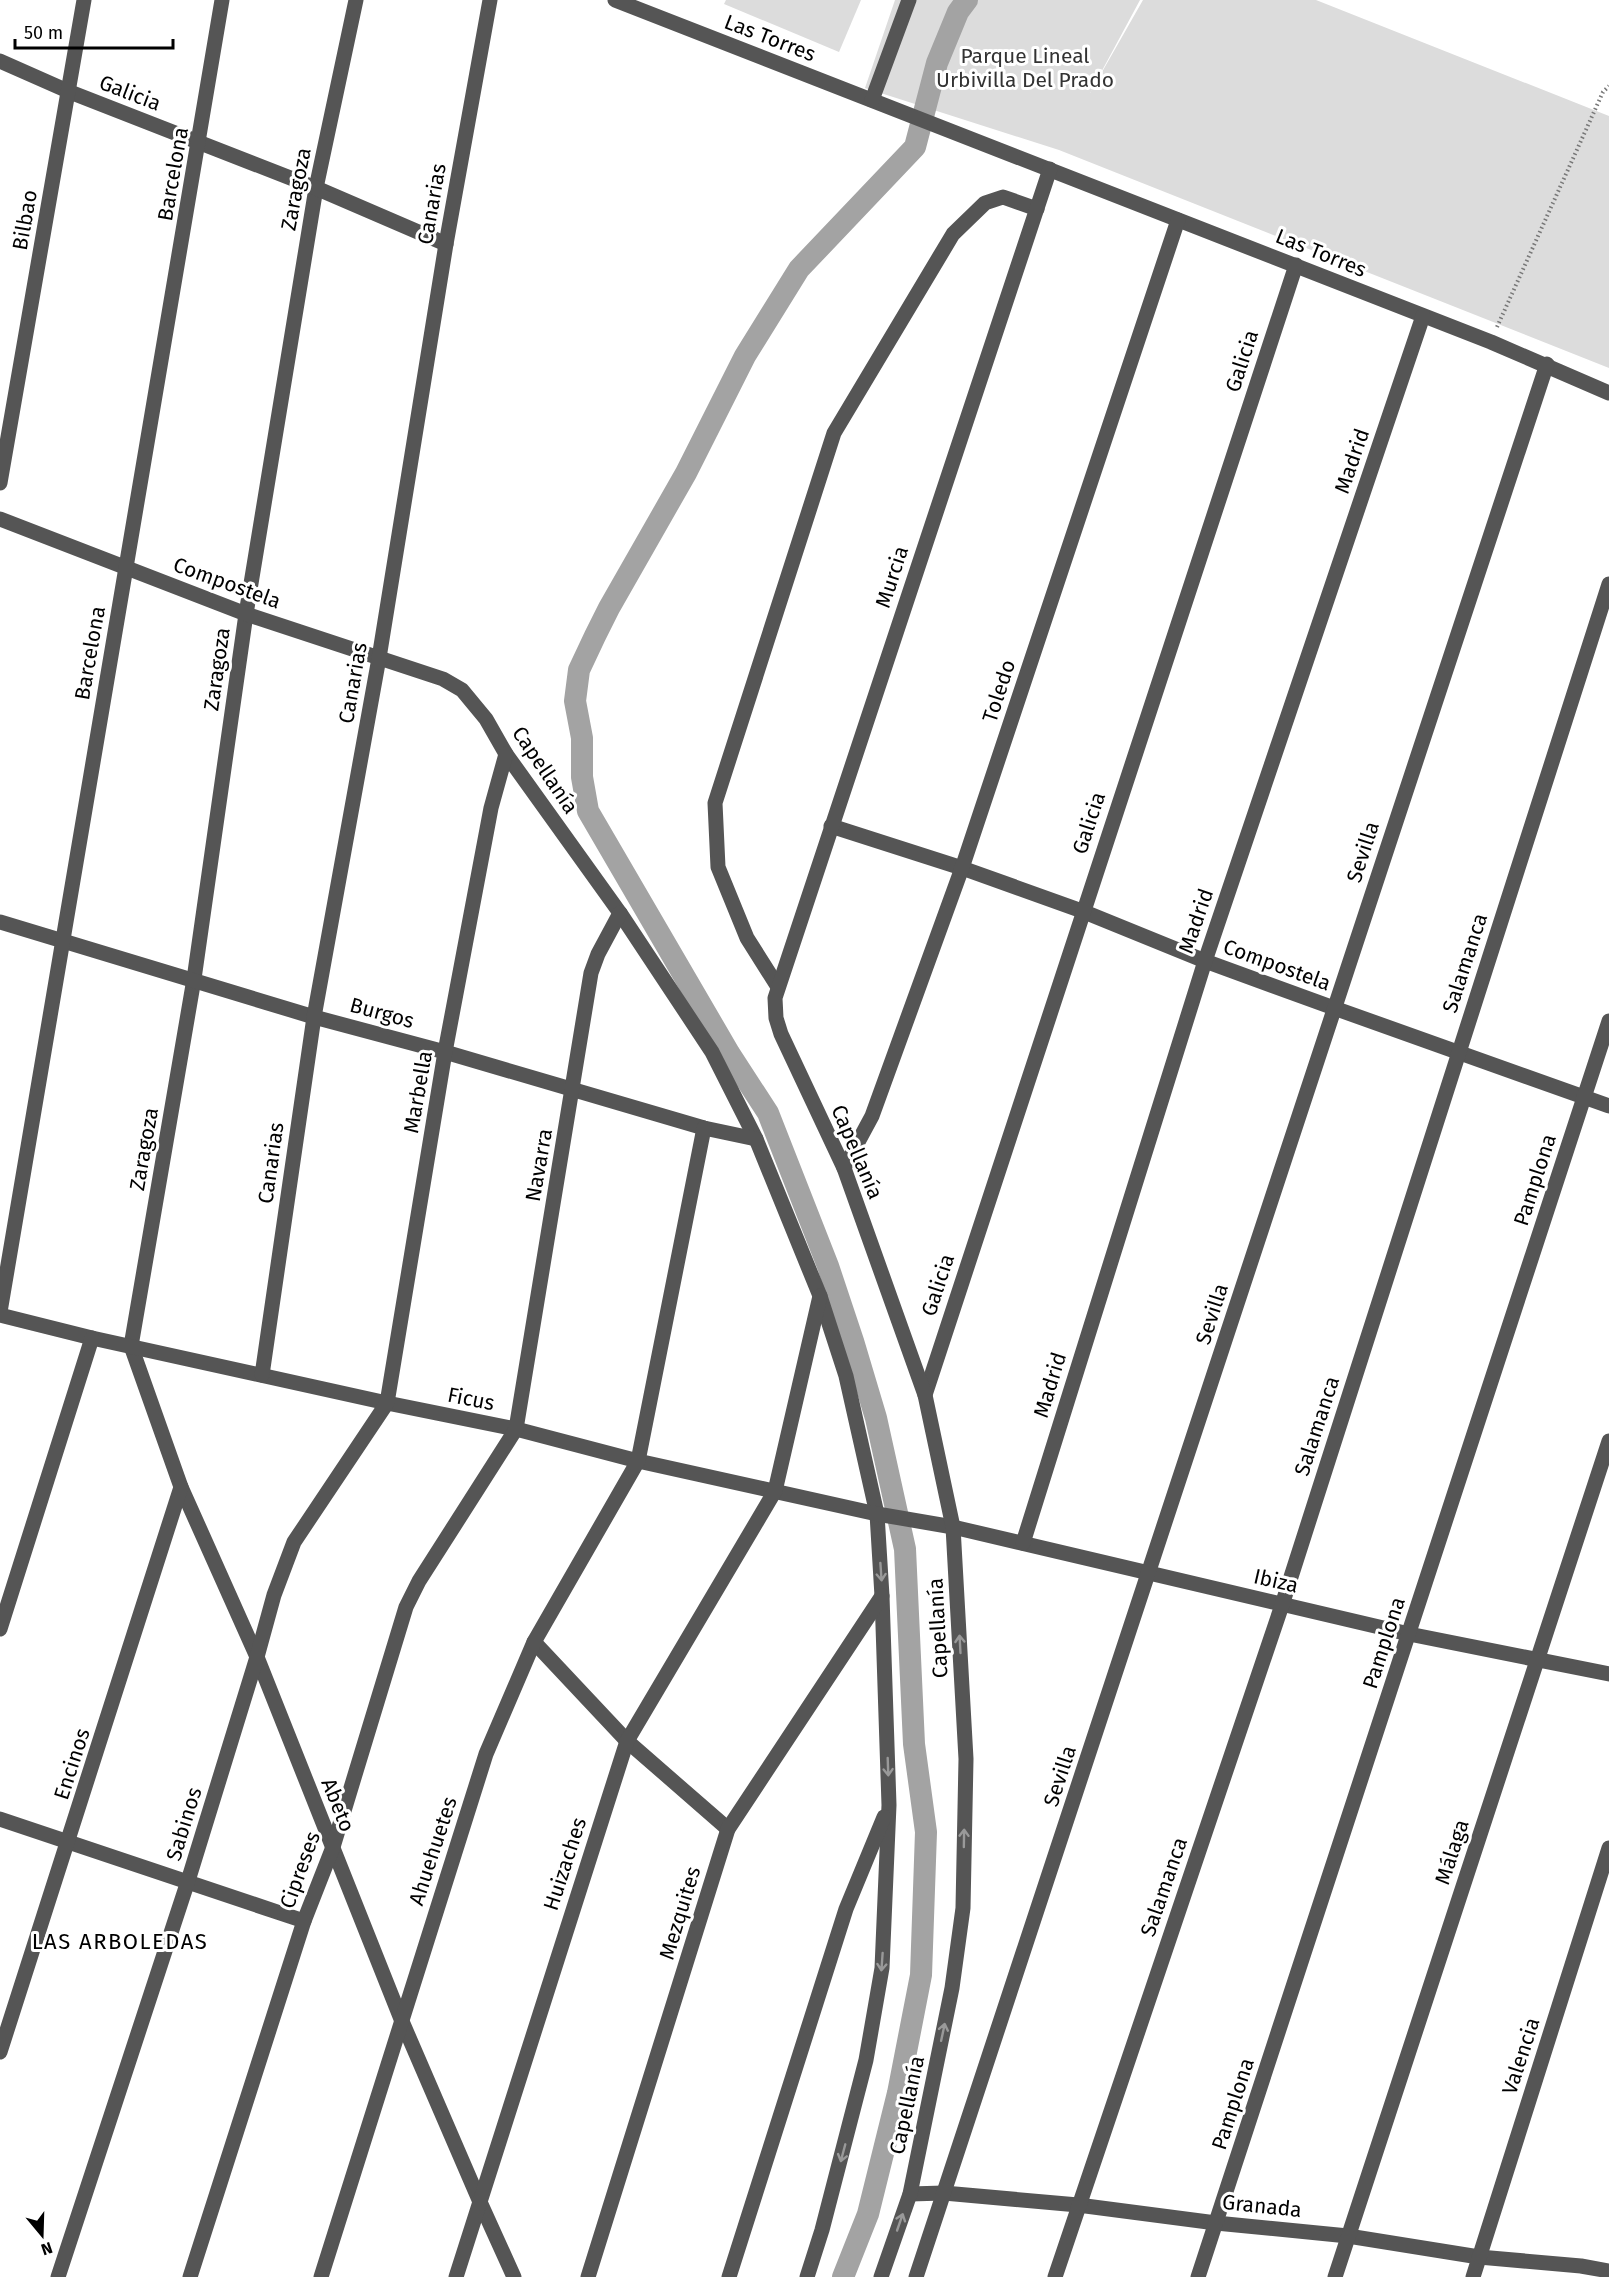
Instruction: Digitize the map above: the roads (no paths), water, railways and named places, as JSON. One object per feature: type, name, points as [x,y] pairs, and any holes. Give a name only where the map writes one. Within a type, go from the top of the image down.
[{"type":"street","name":"Bilbao","points":[[0,483],[70,92],[84,0]]},
{"type":"street","name":"Barcelona","points":[[0,1313],[222,0]]},
{"type":"street","name":"Zaragoza","points":[[131,1346],[194,979],[246,614],[316,188],[356,0]]},
{"type":"street","name":"Canarias","points":[[262,1375],[314,1017],[379,658],[446,244],[490,0]]},
{"type":"street","name":"Las Torres","points":[[615,0],[1547,364],[1609,393]]},
{"type":"street","points":[[872,100],[909,0]]},
{"type":"street","name":"Galicia","points":[[0,61],[70,92],[316,188],[446,244]]},
{"type":"street","name":"Murcia","points":[[777,993],[1050,169]]},
{"type":"street","points":[[777,993],[747,938],[718,867],[715,803],[834,433],[953,234],[985,203],[1002,197],[1037,209]]},
{"type":"street","name":"Toledo","points":[[844,1168],[872,1116],[962,868],[1178,220]]},
{"type":"street","name":"Galicia","points":[[925,1395],[1082,911],[1296,265]]},
{"type":"street","name":"Madrid","points":[[1023,1543],[1205,961],[1423,316]]},
{"type":"street","name":"Sevilla","points":[[916,2277],[1547,364]]},
{"type":"street","name":"Compostela","points":[[0,519],[246,614],[443,679]]},
{"type":"street","name":"Salamanca","points":[[1055,2277],[1282,1605],[1609,584]]},
{"type":"street","name":"Capellanía","points":[[443,679],[462,690],[486,719],[506,754],[620,914],[712,1052],[756,1139],[820,1296],[846,1376],[883,1515]]},
{"type":"street","name":"Marbella","points":[[387,1403],[446,1052],[491,808],[506,754]]},
{"type":"street","name":"Compostela","points":[[831,826],[962,868],[1082,911],[1205,961],[1609,1106]]},
{"type":"street","name":"Navarra","points":[[516,1429],[591,973],[598,954],[620,914]]},
{"type":"street","name":"Burgos","points":[[0,922],[314,1017],[446,1052],[704,1128],[756,1139]]},
{"type":"street","name":"Capellanía","points":[[777,993],[776,1018],[780,1034],[844,1168],[925,1395],[953,1527],[966,1759],[963,1908],[952,1988],[910,2194],[881,2277]]},
{"type":"street","name":"Pamplona","points":[[1198,2277],[1609,1021]]},
{"type":"street","name":"Ahuehuetes","points":[[321,2277],[486,1754],[534,1642],[638,1461],[704,1128]]},
{"type":"street","name":"Huizaches","points":[[456,2277],[627,1741],[775,1491],[820,1296]]},
{"type":"street","name":"Ficus","points":[[0,1313],[92,1338],[516,1429],[638,1461],[883,1515],[934,1524]]},
{"type":"street","points":[[0,1629],[92,1338]]},
{"type":"street","name":"Abeto","points":[[131,1346],[181,1487],[257,1657],[401,2019],[514,2277]]},
{"type":"street","name":"Sabinos","points":[[58,2277],[188,1881],[274,1595],[294,1542],[387,1403]]},
{"type":"street","name":"Cipreses","points":[[190,2277],[304,1920],[333,1847],[406,1607],[419,1581],[516,1429]]},
{"type":"street","name":"Málaga","points":[[1335,2277],[1609,1441]]},
{"type":"street","name":"Encinos","points":[[0,2052],[181,1487]]},
{"type":"street","points":[[807,2277],[843,2153],[870,2037],[882,1968],[889,1805],[882,1596],[883,1515]]},
{"type":"street","name":"Ibiza","points":[[934,1524],[1409,1634],[1609,1674]]},
{"type":"street","name":"Mezquites","points":[[588,2277],[728,1829],[882,1596]]},
{"type":"street","points":[[534,1642],[627,1741],[728,1829]]},
{"type":"street","points":[[729,2277],[846,1909],[889,1805]]},
{"type":"street","points":[[0,1820],[304,1920]]},
{"type":"street","name":"Valencia","points":[[1473,2277],[1609,1848]]},
{"type":"street","name":"Granada","points":[[910,2194],[944,2193],[1078,2205],[1216,2223],[1348,2236],[1479,2257],[1581,2266],[1609,2271]]},
{"type":"waterway","points":[[843,2277],[868,2214],[898,2093],[921,1975],[926,1832],[914,1744],[905,1549],[876,1418],[828,1266],[768,1113],[729,1053],[588,811],[582,777],[582,738],[575,701],[579,670],[595,636],[686,473],[745,356],[799,269],[915,147],[937,63],[958,12],[967,0]]},
{"type":"district","name":"LAS ARBOLEDAS","points":[[120,1941]]},
{"type":"park label","name":"Parque Lineal Urbivilla Del Prado","points":[[1025,68]]}]
